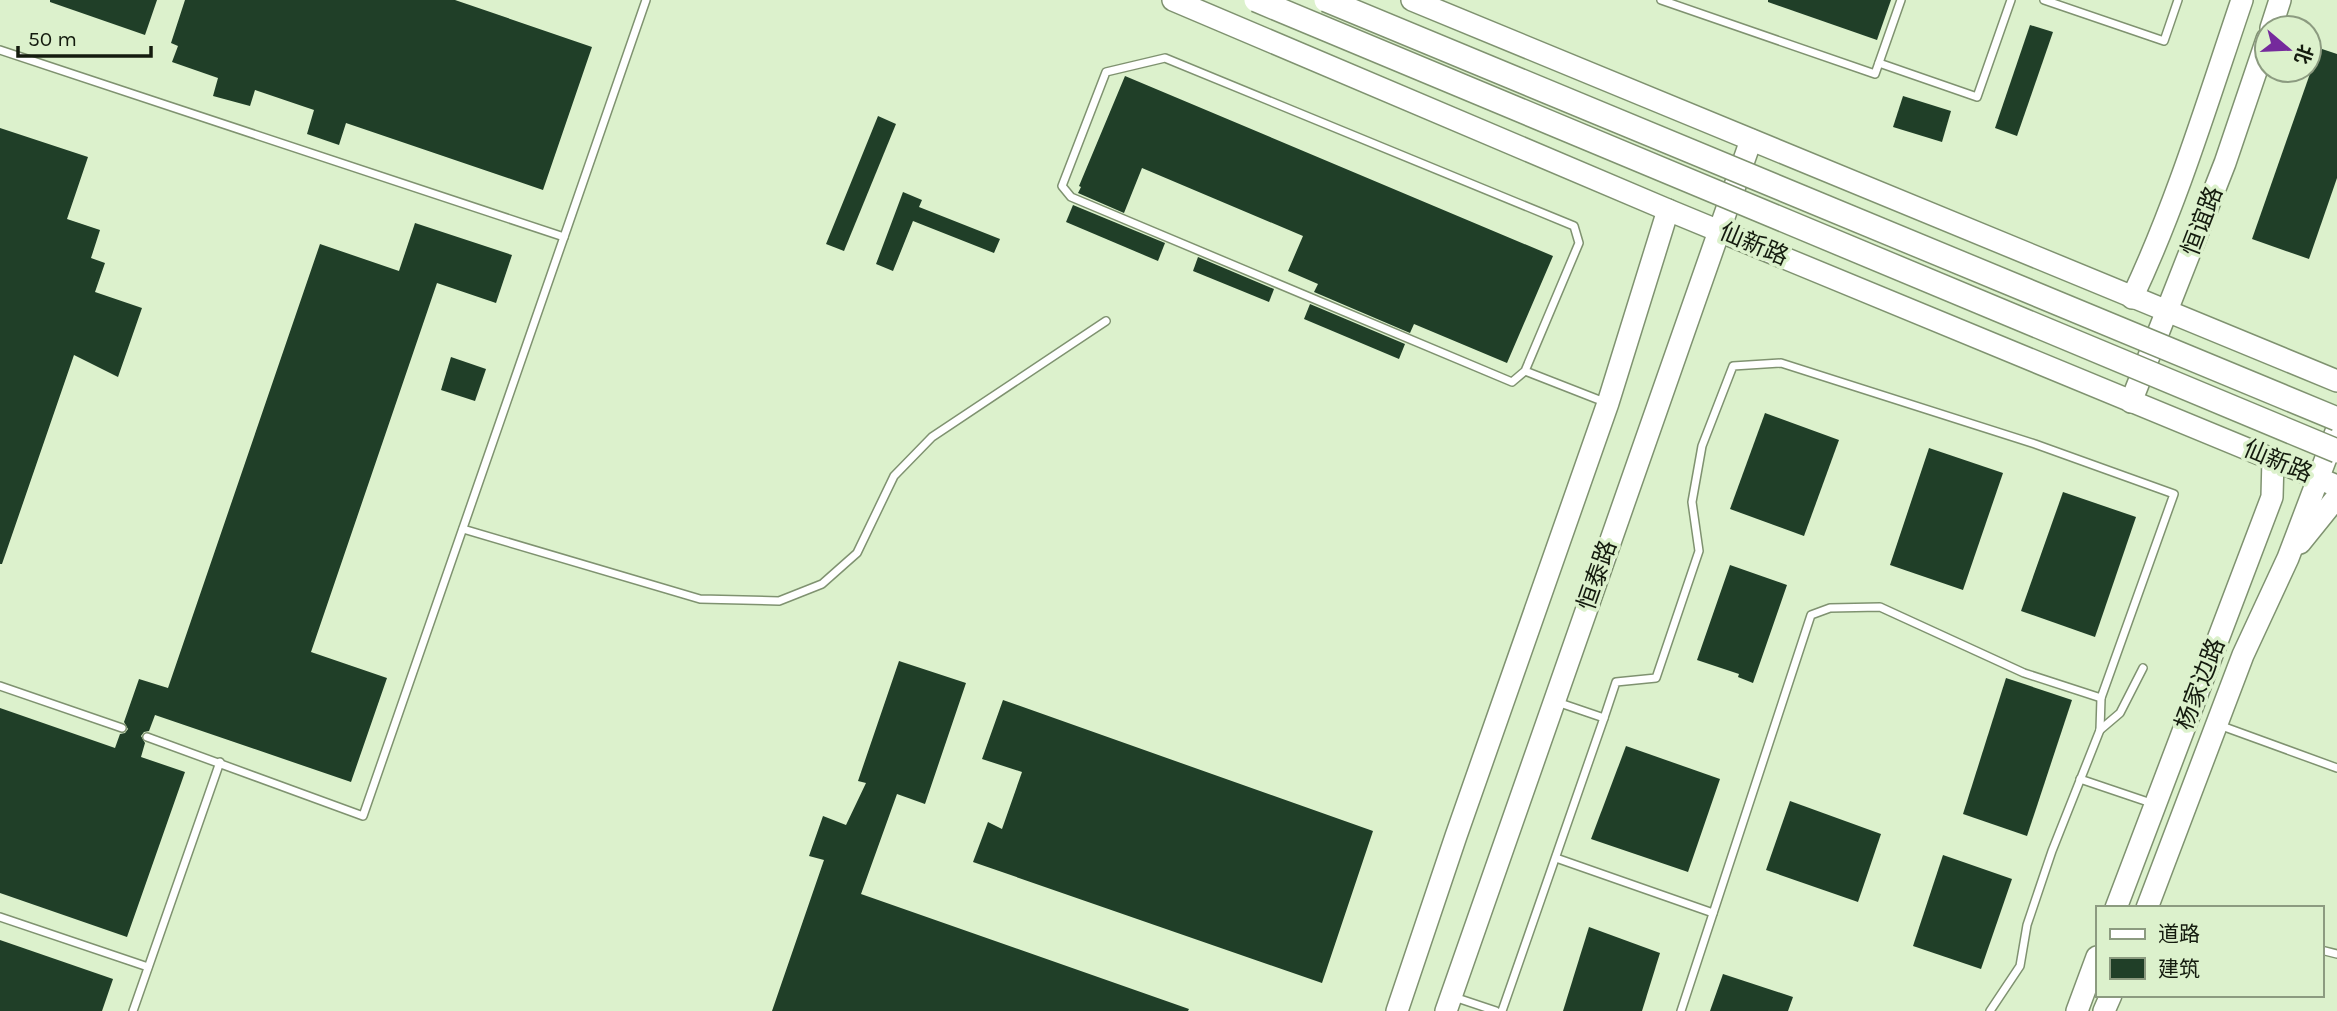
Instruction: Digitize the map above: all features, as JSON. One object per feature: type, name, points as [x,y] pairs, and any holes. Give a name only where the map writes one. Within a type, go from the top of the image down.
[{"type":"main road","name":"仙新路","points":[[1173,0],[1668,210],[2328,482]]},
{"type":"main road","name":"仙新路","points":[[1256,0],[2337,451]]},
{"type":"main road","points":[[1326,0],[2337,419]]},
{"type":"main road","points":[[1412,0],[2132,299],[2337,381]]},
{"type":"main road","name":"恒谊路","points":[[2132,299],[2190,152],[2242,0]]},
{"type":"main road","name":"恒谊路","points":[[2131,402],[2225,163],[2253,80]]},
{"type":"main road","name":"恒泰路","points":[[1449,1003],[1751,140]]},
{"type":"main road","name":"恒泰路","points":[[1397,1011],[1608,403],[1668,210]]},
{"type":"main road","name":"杨家边路","points":[[2149,906],[2243,655],[2288,558],[2328,482],[2337,429]]},
{"type":"main road","name":"杨家边路","points":[[2117,906],[2272,497],[2273,458]]},
{"type":"main road","name":"杨家边路","points":[[2288,558],[2337,497]]},
{"type":"main road","points":[[2077,1011],[2096,960]]},
{"type":"lane","points":[[147,737],[363,816],[646,0]]},
{"type":"lane","points":[[1661,0],[1875,74],[1900,0]]},
{"type":"lane","points":[[1879,63],[1977,97],[2011,0]]},
{"type":"lane","points":[[2044,0],[2164,41],[2178,0]]},
{"type":"lane","points":[[0,50],[564,237]]},
{"type":"lane","points":[[1166,58],[1574,226],[1578,243],[1525,371],[1512,382],[1071,197],[1062,186],[1107,72],[1166,58]]},
{"type":"lane","points":[[463,529],[700,600],[779,600],[822,584],[857,553],[894,476],[932,437],[1106,321]]},
{"type":"lane","points":[[1502,1011],[1616,682],[1656,678],[1699,551],[1692,502],[1702,446],[1733,366],[1782,363],[2035,444],[2174,494],[2101,698],[2101,730],[2026,925],[2020,966],[1990,1011]]},
{"type":"lane","points":[[1525,371],[1608,403]]},
{"type":"lane","points":[[1681,1011],[1811,615],[1830,608],[1880,607],[2024,673],[2101,698]]},
{"type":"lane","points":[[2101,730],[2120,713],[2143,668]]},
{"type":"lane","points":[[0,686],[122,728]]},
{"type":"lane","points":[[1553,701],[1604,718]]},
{"type":"lane","points":[[2217,724],[2337,768]]},
{"type":"lane","points":[[133,1011],[220,762]]},
{"type":"lane","points":[[2080,779],[2155,804]]},
{"type":"lane","points":[[1556,858],[1713,913]]},
{"type":"lane","points":[[0,917],[148,967]]},
{"type":"lane","points":[[1449,1003],[1496,1011]]},
{"type":"building","points":[[50,0],[157,0],[145,35]]},
{"type":"building","points":[[185,0],[455,0],[592,47],[543,190],[346,123],[339,145],[307,134],[314,110],[255,90],[250,106],[213,96],[218,78],[172,62],[178,46],[171,43]]},
{"type":"building","points":[[1768,0],[1891,0],[1877,40]]},
{"type":"building","points":[[2030,25],[2053,32],[2017,136],[1995,128]]},
{"type":"building","points":[[2323,49],[2337,54],[2337,178],[2309,259],[2252,239],[2306,84],[2323,84]]},
{"type":"building","points":[[1125,76],[1553,256],[1507,363],[1414,324],[1410,333],[1314,292],[1318,284],[1288,271],[1303,236],[1142,168],[1124,213],[1078,193]]},
{"type":"building","points":[[1903,96],[1951,111],[1942,142],[1893,127]]},
{"type":"building","points":[[878,116],[896,124],[844,251],[826,244]]},
{"type":"building","points":[[0,128],[88,157],[67,219],[100,230],[91,258],[105,263],[95,292],[142,308],[118,377],[74,355],[2,564],[0,564]]},
{"type":"building","points":[[903,192],[922,200],[919,207],[1000,239],[994,253],[913,221],[893,271],[876,264]]},
{"type":"building","points":[[1073,205],[1165,243],[1158,261],[1066,222]]},
{"type":"building","points":[[415,223],[512,255],[496,303],[437,283],[311,652],[387,678],[351,782],[155,715],[149,731],[141,736],[145,743],[141,757],[185,772],[127,937],[0,893],[0,708],[115,748],[120,734],[128,729],[124,722],[139,679],[168,688],[320,244],[399,271]]},
{"type":"building","points":[[1198,257],[1274,289],[1269,302],[1193,271]]},
{"type":"building","points":[[1310,304],[1405,344],[1399,359],[1304,319]]},
{"type":"building","points":[[451,357],[486,369],[475,401],[441,390]]},
{"type":"building","points":[[1765,413],[1839,440],[1804,536],[1730,509]]},
{"type":"building","points":[[1929,448],[2003,473],[1963,590],[1890,565]]},
{"type":"building","points":[[2063,492],[2136,517],[2095,637],[2021,611]]},
{"type":"building","points":[[1730,565],[1787,585],[1753,683],[1738,677],[1739,674],[1697,660]]},
{"type":"building","points":[[899,661],[966,683],[925,804],[897,794],[861,894],[1189,1009],[1188,1011],[772,1011],[824,860],[809,856],[823,816],[846,825],[866,783],[858,781]]},
{"type":"building","points":[[2006,678],[2072,700],[2027,836],[1963,814]]},
{"type":"building","points":[[1003,700],[1373,831],[1322,983],[973,862],[988,822],[1002,829],[1022,772],[982,759]]},
{"type":"building","points":[[1626,746],[1720,779],[1688,872],[1591,839]]},
{"type":"building","points":[[1790,801],[1881,834],[1858,902],[1766,870]]},
{"type":"building","points":[[1943,855],[2012,879],[1981,969],[1913,946]]},
{"type":"building","points":[[1589,927],[1660,953],[1642,1011],[1563,1011]]},
{"type":"building","points":[[0,940],[113,979],[102,1011],[0,1011]]},
{"type":"building","points":[[1723,974],[1793,997],[1788,1011],[1710,1011]]}]
